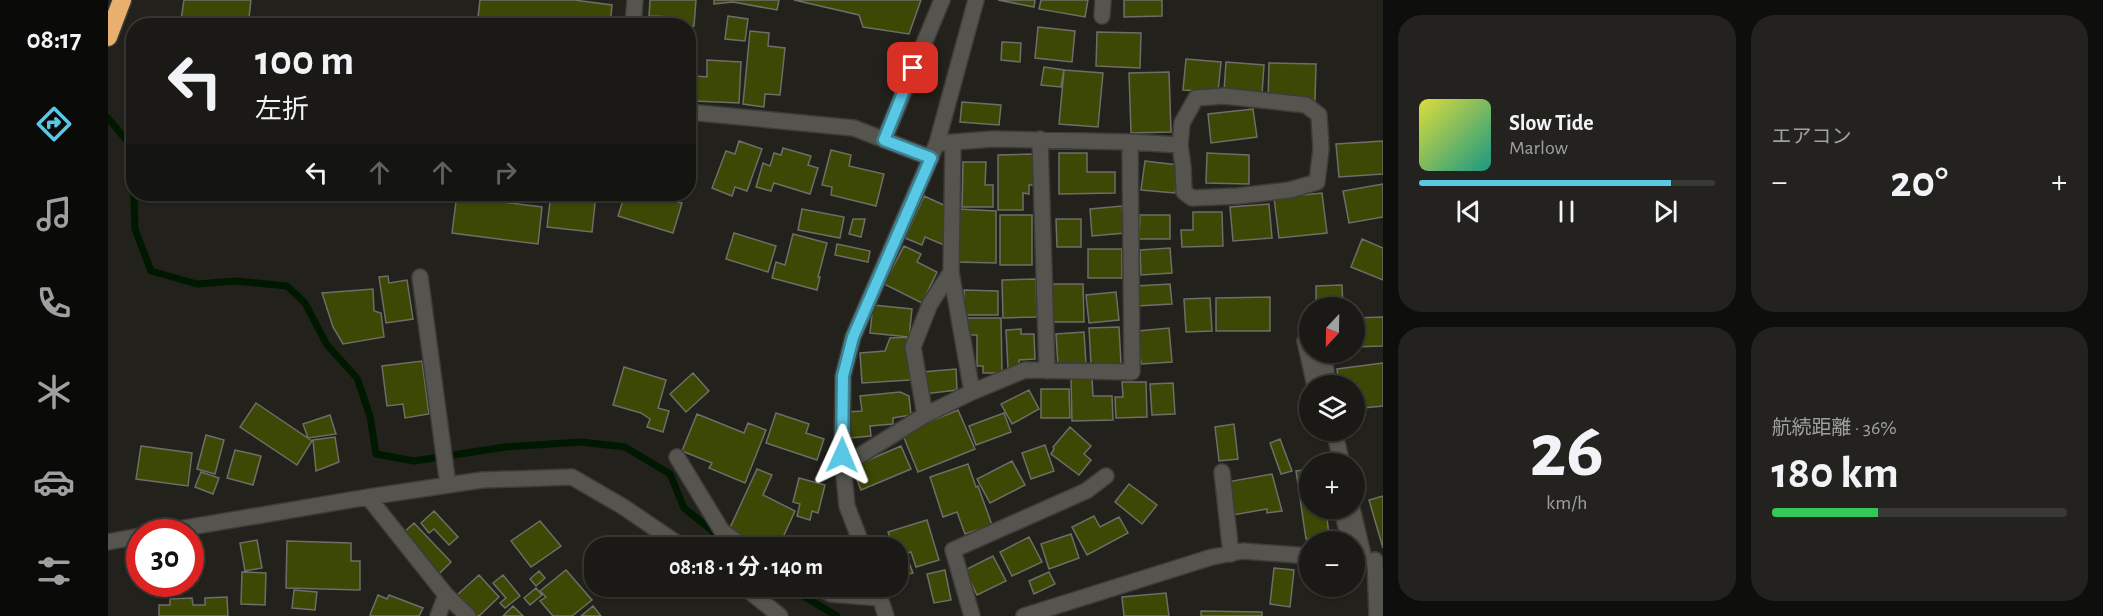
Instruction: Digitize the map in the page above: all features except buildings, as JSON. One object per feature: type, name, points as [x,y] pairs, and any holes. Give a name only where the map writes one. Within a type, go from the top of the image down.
[{"type":"highway","points":[[108,37],[122,0]]},
{"type":"street","points":[[634,18],[635,0]]},
{"type":"street","points":[[884,140],[942,0]]},
{"type":"street","points":[[859,537],[847,506],[843,466],[843,376],[853,337],[937,143],[976,0]]},
{"type":"street","points":[[1224,96],[1287,102],[1306,105],[1319,115],[1321,149],[1317,182],[1290,190],[1192,198],[1184,192],[1180,146],[1182,123],[1196,98],[1224,96]]},
{"type":"street","points":[[696,113],[854,128],[931,158]]},
{"type":"street","points":[[937,143],[993,139],[1040,139],[1130,141],[1180,146]]},
{"type":"street","points":[[1040,139],[1047,371]]},
{"type":"street","points":[[843,466],[925,416],[972,392],[1025,370],[1132,372],[1130,141]]},
{"type":"street","points":[[953,142],[951,272],[972,392]]},
{"type":"street","points":[[925,416],[913,347],[930,304],[951,272]]},
{"type":"street","points":[[420,277],[448,485]]},
{"type":"street","points":[[1325,364],[1326,375]]},
{"type":"street","points":[[677,457],[722,531],[730,537]]},
{"type":"street","points":[[1222,472],[1231,554]]},
{"type":"street","points":[[972,616],[953,550],[1086,491],[1107,476]]},
{"type":"street","points":[[204,525],[482,480],[572,477],[622,506],[668,537]]},
{"type":"street","points":[[368,497],[446,595],[468,616]]},
{"type":"street","points":[[1356,519],[1369,559],[1377,615]]},
{"type":"street","points":[[108,542],[126,539]]},
{"type":"street","points":[[1024,616],[1212,557],[1243,551],[1299,554]]},
{"type":"street","points":[[438,616],[446,595]]},
{"type":"street","points":[[756,597],[780,616]]},
{"type":"street","points":[[880,597],[886,616]]},
{"type":"waterway","points":[[108,118],[126,140]]},
{"type":"waterway","points":[[134,201],[135,229],[151,271],[197,284],[235,281],[287,286],[305,303],[327,345],[357,378],[370,416],[376,454],[414,461],[505,447],[581,442],[625,447],[670,474],[684,508],[720,537]]},
{"type":"waterway","points":[[805,597],[837,616]]},
{"type":"route","points":[[842,455],[843,376],[853,337],[931,158],[884,140],[913,68]]}]
